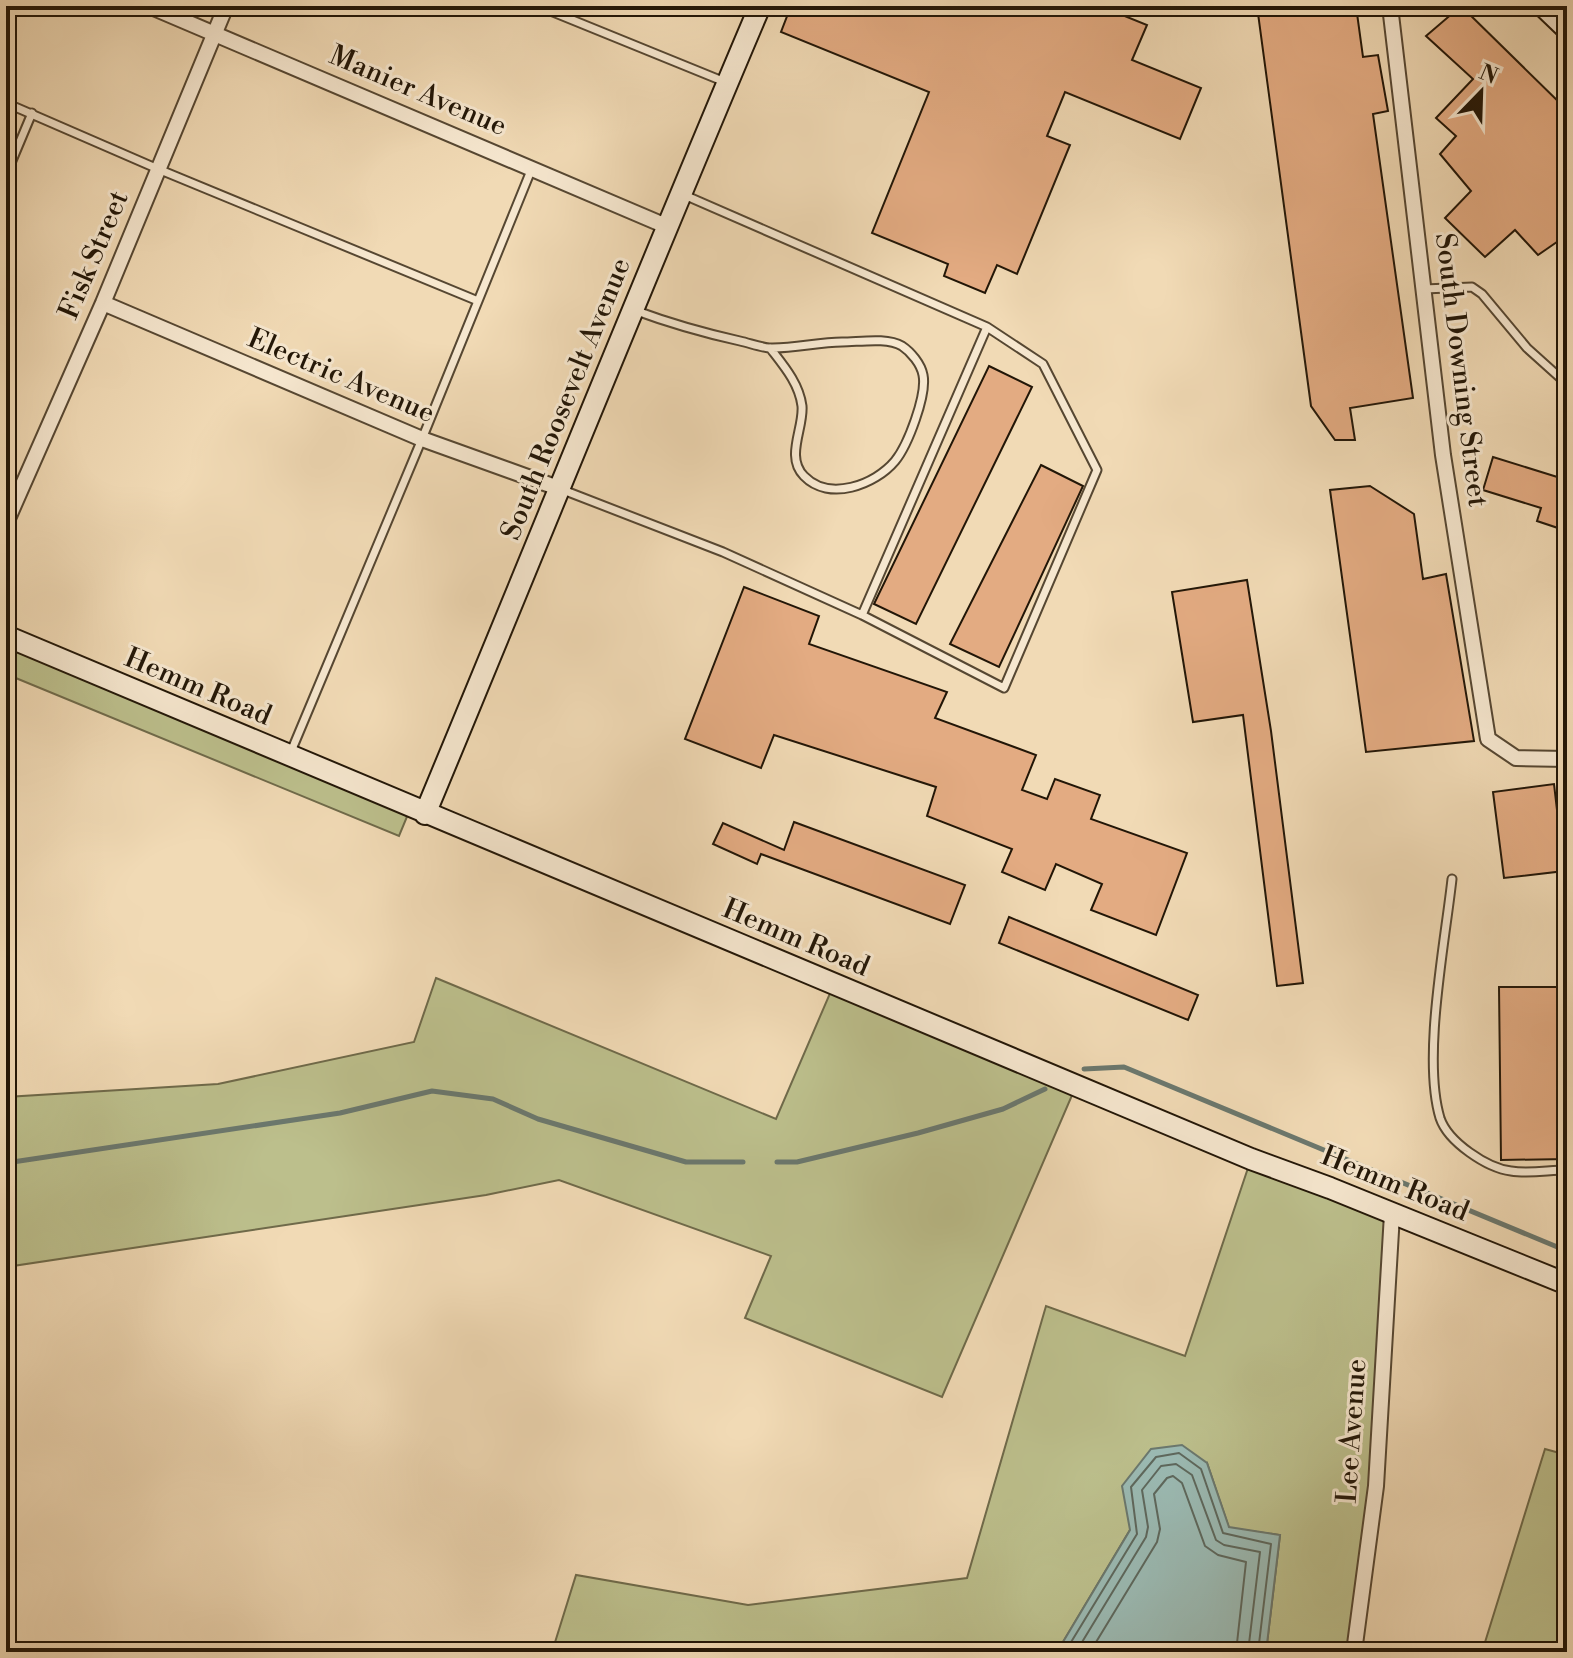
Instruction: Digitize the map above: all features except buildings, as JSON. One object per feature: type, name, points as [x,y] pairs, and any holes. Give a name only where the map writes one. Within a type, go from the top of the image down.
[{"type":"street","name":"Manier Avenue","points":[[149,6],[666,226]]},
{"type":"street","name":"Fisk Street","points":[[6,523],[103,303],[226,6]]},
{"type":"street","name":"South Roosevelt Avenue","points":[[425,814],[561,489],[666,226],[760,6]]},
{"type":"street","name":"South Downing Street","points":[[1390,6],[1443,455],[1488,739],[1516,758],[1567,759]]},
{"type":"street","points":[[1543,6],[1567,29]]},
{"type":"street","name":"Electric Avenue","points":[[103,303],[422,439],[561,489]]},
{"type":"street","name":"Hemm Road","points":[[6,636],[1251,1159],[1567,1284]]},
{"type":"street","name":"Lee Avenue","points":[[1354,1652],[1376,1486],[1392,1214]]},
{"type":"lane","points":[[538,6],[727,83]]},
{"type":"lane","points":[[6,103],[478,301]]},
{"type":"lane","points":[[6,175],[32,113]]},
{"type":"lane","points":[[289,756],[532,168]]},
{"type":"lane","points":[[561,489],[723,552],[862,615],[1004,688],[1097,470],[1043,364],[987,327],[680,193]]},
{"type":"lane","points":[[1424,289],[1472,287],[1482,294],[1527,348],[1567,384]]},
{"type":"lane","points":[[632,310],[679,326],[770,348],[820,342],[877,341],[899,344],[911,354],[923,373],[923,386],[907,438],[895,461],[865,485],[841,489],[820,487],[802,475],[796,460],[802,407],[792,377],[770,348]]},
{"type":"lane","points":[[862,615],[987,327]]},
{"type":"lane","points":[[1452,879],[1436,1022],[1433,1084],[1441,1121],[1467,1153],[1510,1171],[1567,1170]]},
{"type":"green space","points":[[6,636],[411,807],[399,836],[6,674]]},
{"type":"green space","points":[[436,978],[776,1119],[834,984],[1076,1086],[942,1397],[745,1318],[771,1256],[559,1180],[486,1195],[6,1267],[6,1097],[218,1084],[414,1042]]},
{"type":"green space","points":[[1251,1159],[1392,1214],[1376,1486],[1354,1652],[1266,1652],[1280,1535],[1229,1528],[1207,1463],[1130,1530],[1057,1652],[552,1652],[576,1575],[748,1605],[967,1578],[1046,1306],[1185,1356]]},
{"type":"green space","points":[[1545,1449],[1567,1455],[1567,1652],[1482,1652]]},
{"type":"water","points":[[1182,1445],[1207,1463],[1229,1527],[1280,1535],[1266,1652],[1057,1652],[1130,1530],[1122,1486],[1151,1449]]},
{"type":"waterway","points":[[1084,1069],[1124,1067],[1567,1251]]},
{"type":"waterway","points":[[777,1162],[797,1162],[918,1133],[1003,1109],[1045,1089]]},
{"type":"waterway","points":[[6,1163],[340,1113],[432,1091],[493,1099],[538,1119],[686,1162],[743,1162]]}]
